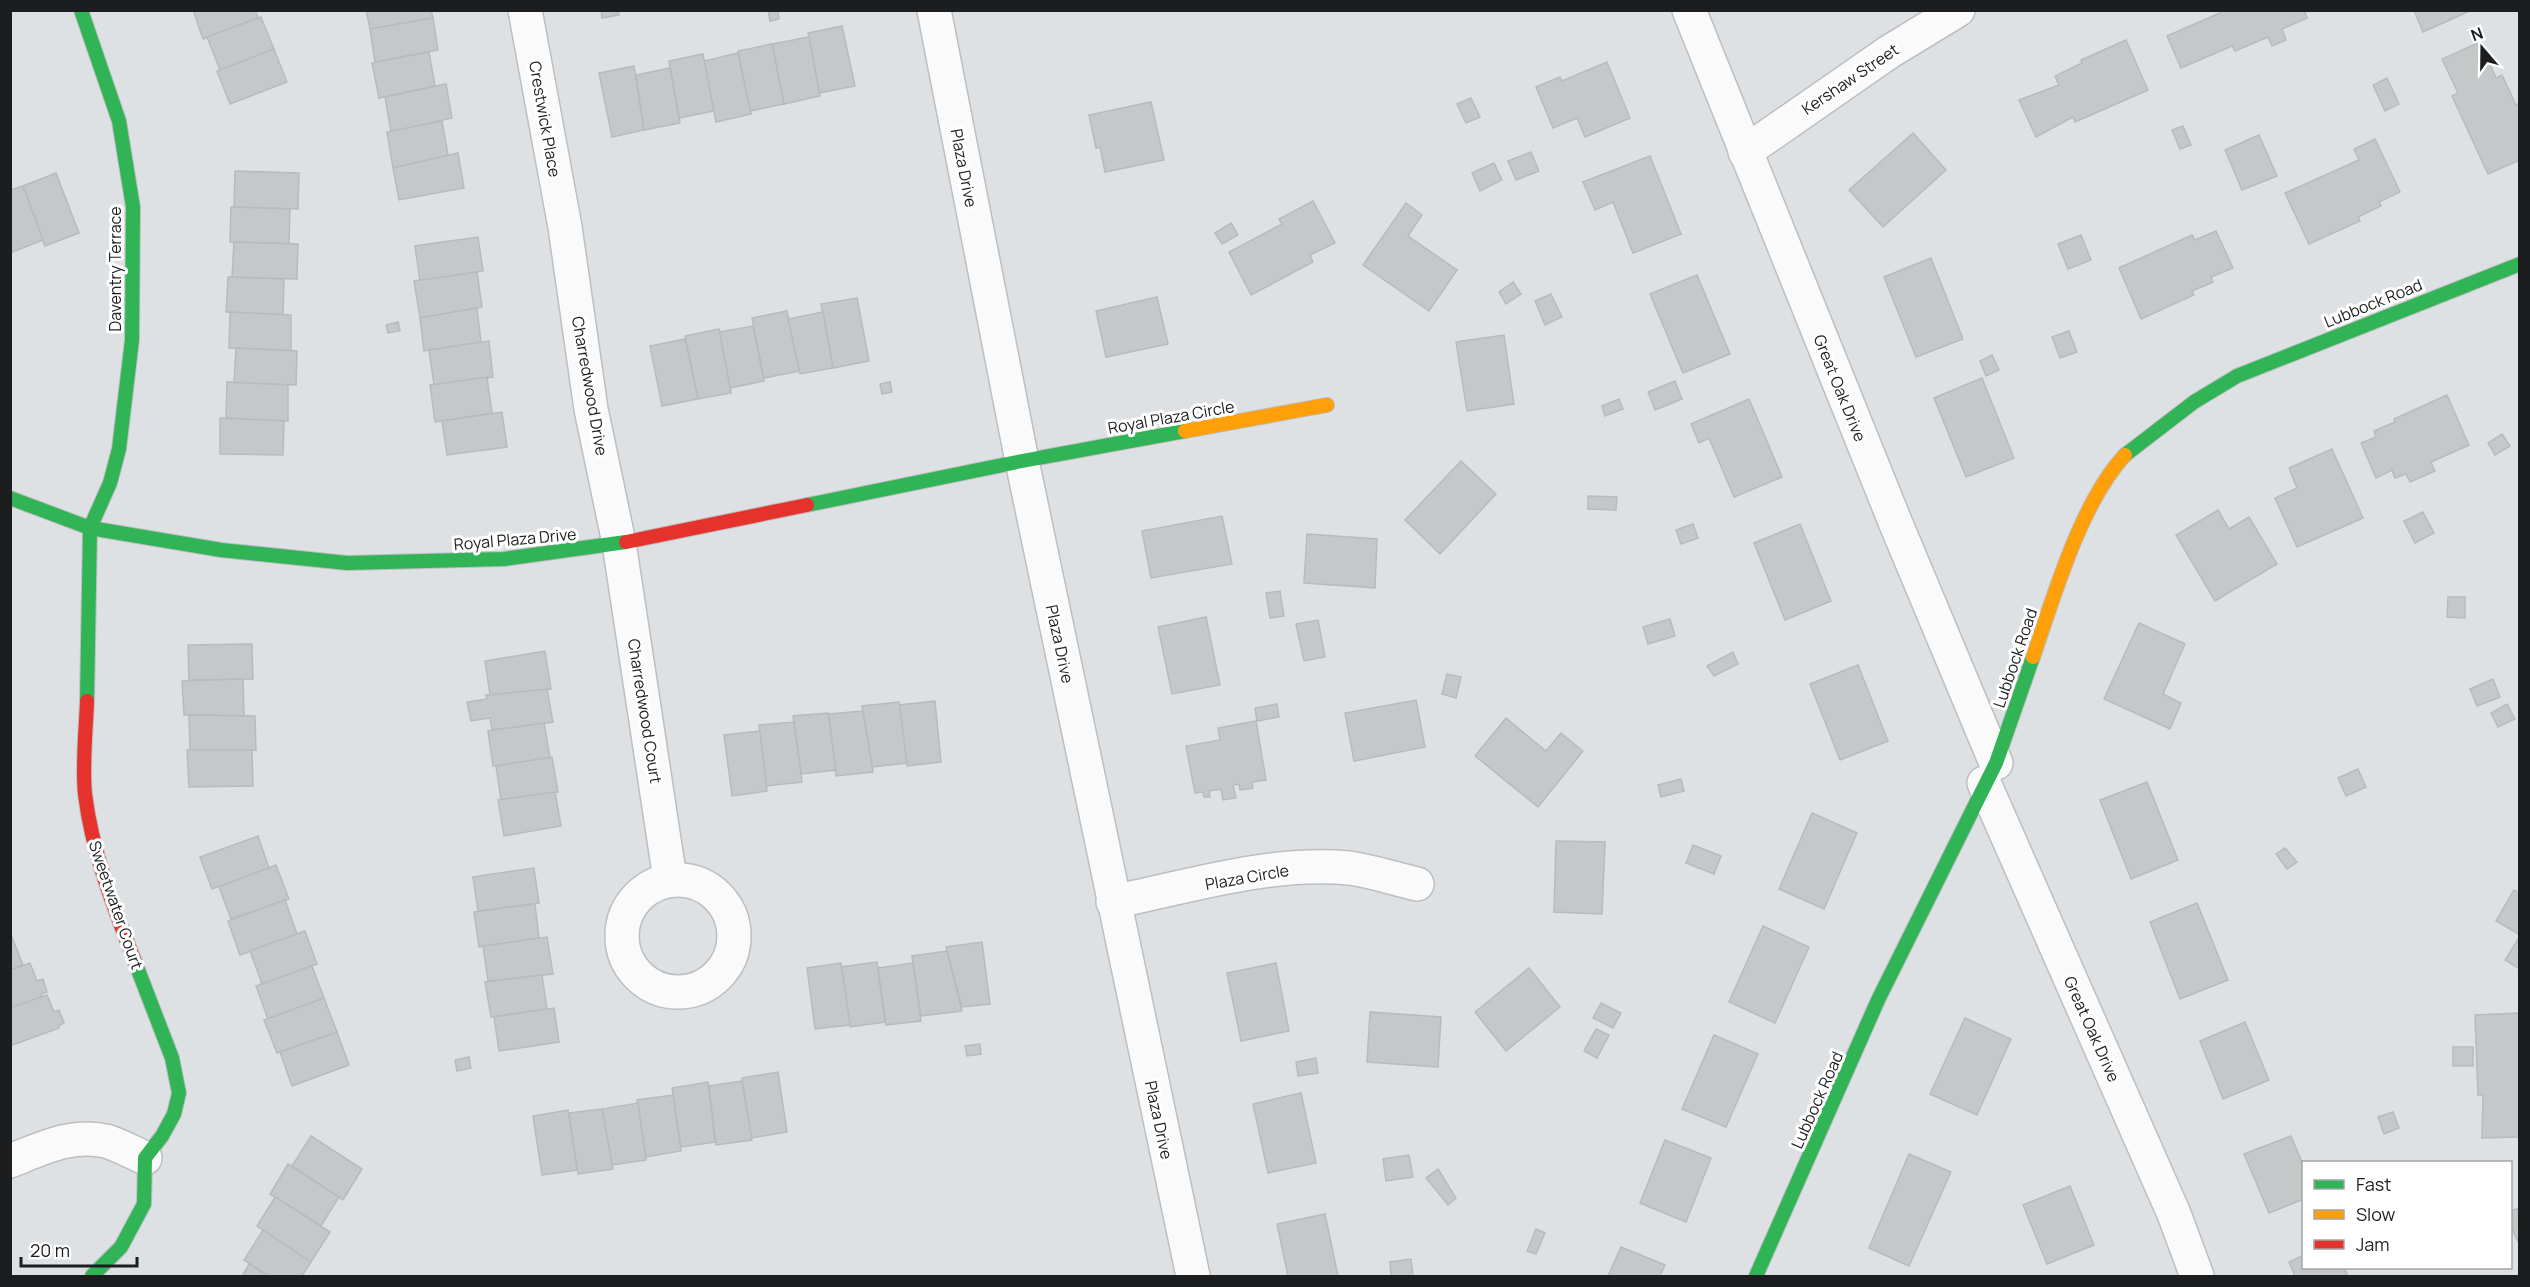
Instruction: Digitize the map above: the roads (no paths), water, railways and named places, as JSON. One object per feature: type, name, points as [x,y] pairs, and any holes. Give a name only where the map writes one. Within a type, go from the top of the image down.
[{"type":"street","name":"Daventry Terrace","points":[[81,10],[119,121],[133,207],[132,340],[118,449],[110,483],[90,528]]},
{"type":"street","name":"Crestwick Place","points":[[525,10],[565,227]]},
{"type":"street","name":"Plaza Drive","points":[[934,10],[1022,461],[1193,1276]]},
{"type":"street","name":"Great Oak Drive","points":[[1689,10],[1990,773],[2174,1214],[2197,1276]]},
{"type":"street","name":"Kershaw Street","points":[[1745,152],[1889,52],[1958,10]]},
{"type":"street","name":"Charredwood Drive","points":[[565,227],[591,409],[620,543]]},
{"type":"street","name":"Lubbock Road","points":[[1756,1276],[1878,1000],[1990,773],[2065,566],[2100,488],[2113,468],[2129,451],[2194,402],[2237,376],[2520,264]]},
{"type":"street","name":"Royal Plaza Circle","points":[[1022,461],[1327,405]]},
{"type":"street","name":"Royal Plaza Drive","points":[[10,498],[90,528],[221,550],[347,563],[504,559],[620,543],[1022,461]]},
{"type":"street","name":"Sweetwater Court","points":[[90,528],[85,791],[90,826],[109,894],[172,1058],[179,1093],[174,1114],[162,1136],[145,1158]]},
{"type":"street","name":"Charredwood Court","points":[[620,543],[670,879]]},
{"type":"street","name":"Plaza Circle","points":[[1113,902],[1266,871],[1307,867],[1351,868],[1417,884]]},
{"type":"street","points":[[10,1161],[68,1140],[91,1138],[108,1142],[145,1158],[144,1204],[122,1247],[92,1276]]}]
